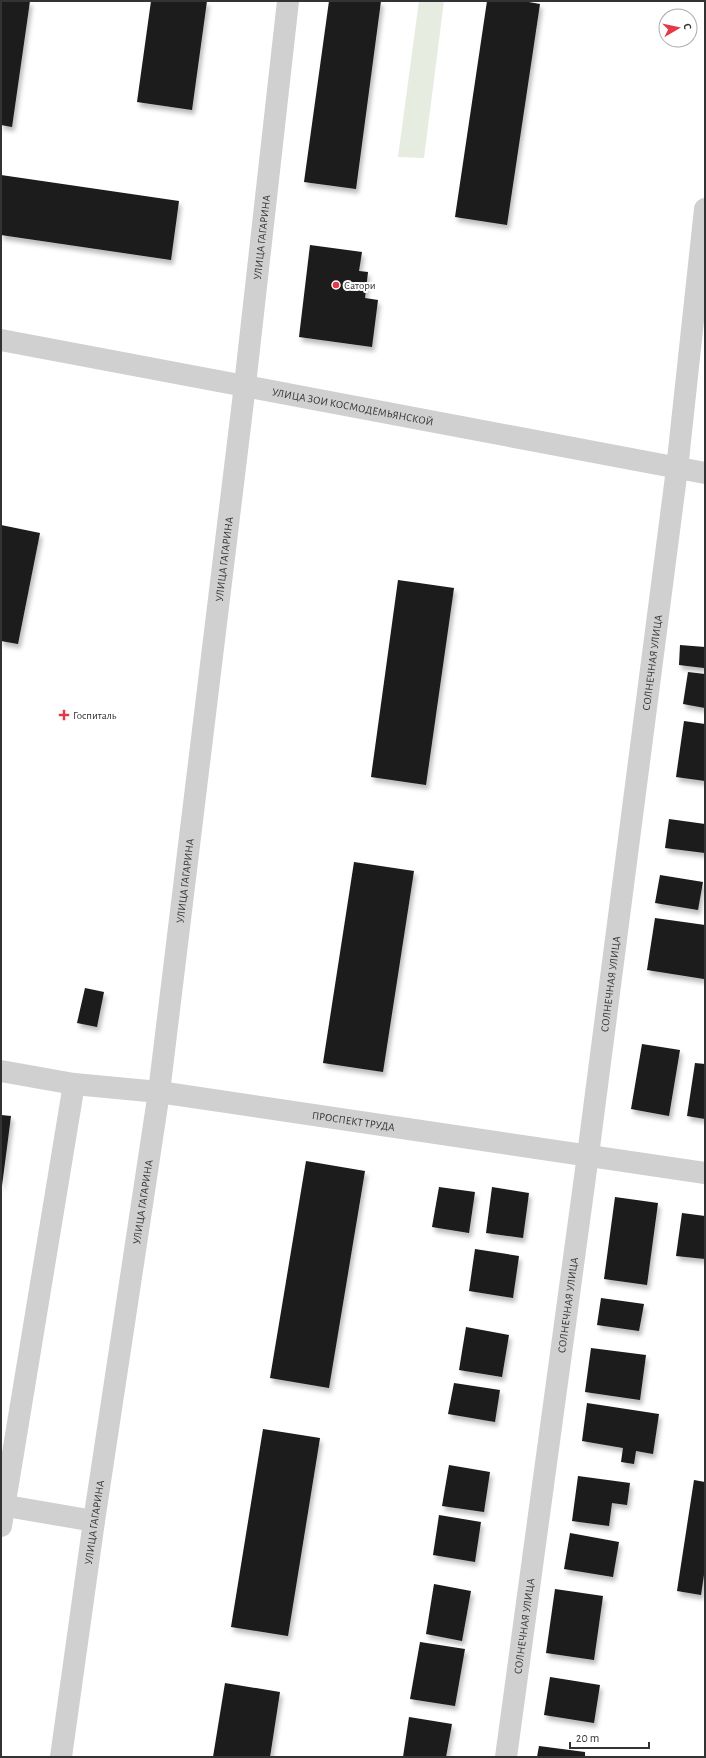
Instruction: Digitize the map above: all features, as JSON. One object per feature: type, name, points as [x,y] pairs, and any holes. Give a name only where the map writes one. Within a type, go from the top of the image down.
[{"type":"street","name":"УЛИЦА ГАГАРИНА","points":[[61,1757],[94,1521],[159,1092],[245,385],[288,1]]},
{"type":"street","name":"СОЛНЕЧНАЯ УЛИЦА","points":[[506,1757],[588,1155],[677,469],[705,209]]},
{"type":"street","name":"УЛИЦА ЗОИ КОСМОДЕМЬЯНСКОЙ","points":[[1,340],[245,385],[677,469],[705,473]]},
{"type":"street","name":"ПРОСПЕКТ ТРУДА","points":[[1,1071],[74,1084],[159,1092],[705,1173]]},
{"type":"street","points":[[74,1084],[2,1512],[94,1521]]},
{"type":"shaded area","points":[[419,1],[444,1],[424,158],[398,157]]},
{"type":"building","points":[[1,1],[30,1],[12,127],[1,125]]},
{"type":"building","points":[[151,1],[207,1],[192,110],[137,102]]},
{"type":"building","points":[[329,1],[381,1],[356,189],[304,182]]},
{"type":"building","points":[[487,1],[523,1],[540,4],[507,225],[455,217]]},
{"type":"building","points":[[1,175],[179,201],[171,260],[1,235]]},
{"type":"building","name":"Сатори","points":[[310,245],[362,252],[359,271],[368,272],[365,298],[378,300],[372,347],[299,337]]},
{"type":"building","points":[[1,525],[40,533],[18,644],[1,641]]},
{"type":"building","points":[[398,580],[454,588],[426,785],[371,777]]},
{"type":"building","points":[[680,645],[705,647],[704,668],[679,665]]},
{"type":"building","points":[[688,672],[705,674],[705,708],[683,704]]},
{"type":"building","points":[[684,721],[705,724],[705,781],[676,777]]},
{"type":"building","points":[[669,819],[705,824],[705,853],[665,848]]},
{"type":"building","points":[[354,862],[414,871],[383,1072],[323,1063]]},
{"type":"building","points":[[660,875],[703,882],[698,910],[655,903]]},
{"type":"building","points":[[655,918],[705,925],[704,979],[647,970]]},
{"type":"building","points":[[85,988],[104,992],[97,1027],[77,1023]]},
{"type":"building","points":[[642,1044],[680,1050],[669,1116],[631,1109]]},
{"type":"building","points":[[695,1063],[705,1064],[705,1119],[687,1116]]},
{"type":"building","points":[[1,1115],[11,1116],[2,1186],[1,1186]]},
{"type":"building","points":[[306,1161],[365,1171],[329,1388],[270,1378]]},
{"type":"building","points":[[439,1187],[475,1192],[469,1233],[432,1227]]},
{"type":"building","points":[[492,1187],[529,1193],[523,1238],[486,1233]]},
{"type":"building","points":[[615,1197],[658,1203],[647,1285],[604,1279]]},
{"type":"building","points":[[682,1213],[705,1216],[705,1259],[676,1256]]},
{"type":"building","points":[[475,1249],[519,1256],[513,1298],[469,1291]]},
{"type":"building","points":[[601,1298],[644,1304],[639,1331],[597,1325]]},
{"type":"building","points":[[466,1327],[509,1335],[502,1377],[459,1370]]},
{"type":"building","points":[[591,1348],[646,1355],[640,1400],[585,1392]]},
{"type":"building","points":[[454,1383],[500,1390],[495,1422],[448,1414]]},
{"type":"building","points":[[587,1403],[659,1414],[653,1454],[636,1451],[634,1464],[621,1462],[623,1448],[582,1441]]},
{"type":"building","points":[[263,1429],[320,1438],[288,1636],[231,1627]]},
{"type":"building","points":[[449,1465],[490,1472],[484,1512],[442,1506]]},
{"type":"building","points":[[578,1476],[630,1483],[627,1505],[612,1503],[609,1526],[572,1521]]},
{"type":"building","points":[[694,1480],[705,1482],[705,1568],[701,1595],[677,1591]]},
{"type":"building","points":[[439,1515],[481,1522],[475,1562],[433,1555]]},
{"type":"building","points":[[570,1533],[619,1542],[613,1577],[564,1569]]},
{"type":"building","points":[[434,1584],[471,1591],[462,1641],[426,1634]]},
{"type":"building","points":[[555,1589],[603,1596],[594,1660],[546,1653]]},
{"type":"building","points":[[420,1642],[465,1649],[455,1706],[410,1699]]},
{"type":"building","points":[[550,1677],[600,1685],[594,1723],[544,1715]]},
{"type":"building","points":[[225,1683],[280,1692],[270,1757],[213,1757]]},
{"type":"building","points":[[409,1717],[452,1724],[446,1757],[403,1757]]},
{"type":"building","points":[[539,1746],[585,1752],[585,1757],[537,1757]]},
{"type":"place","name":"Сатори","points":[[336,285]]},
{"type":"place","name":"Госпиталь","points":[[64,715]]}]
